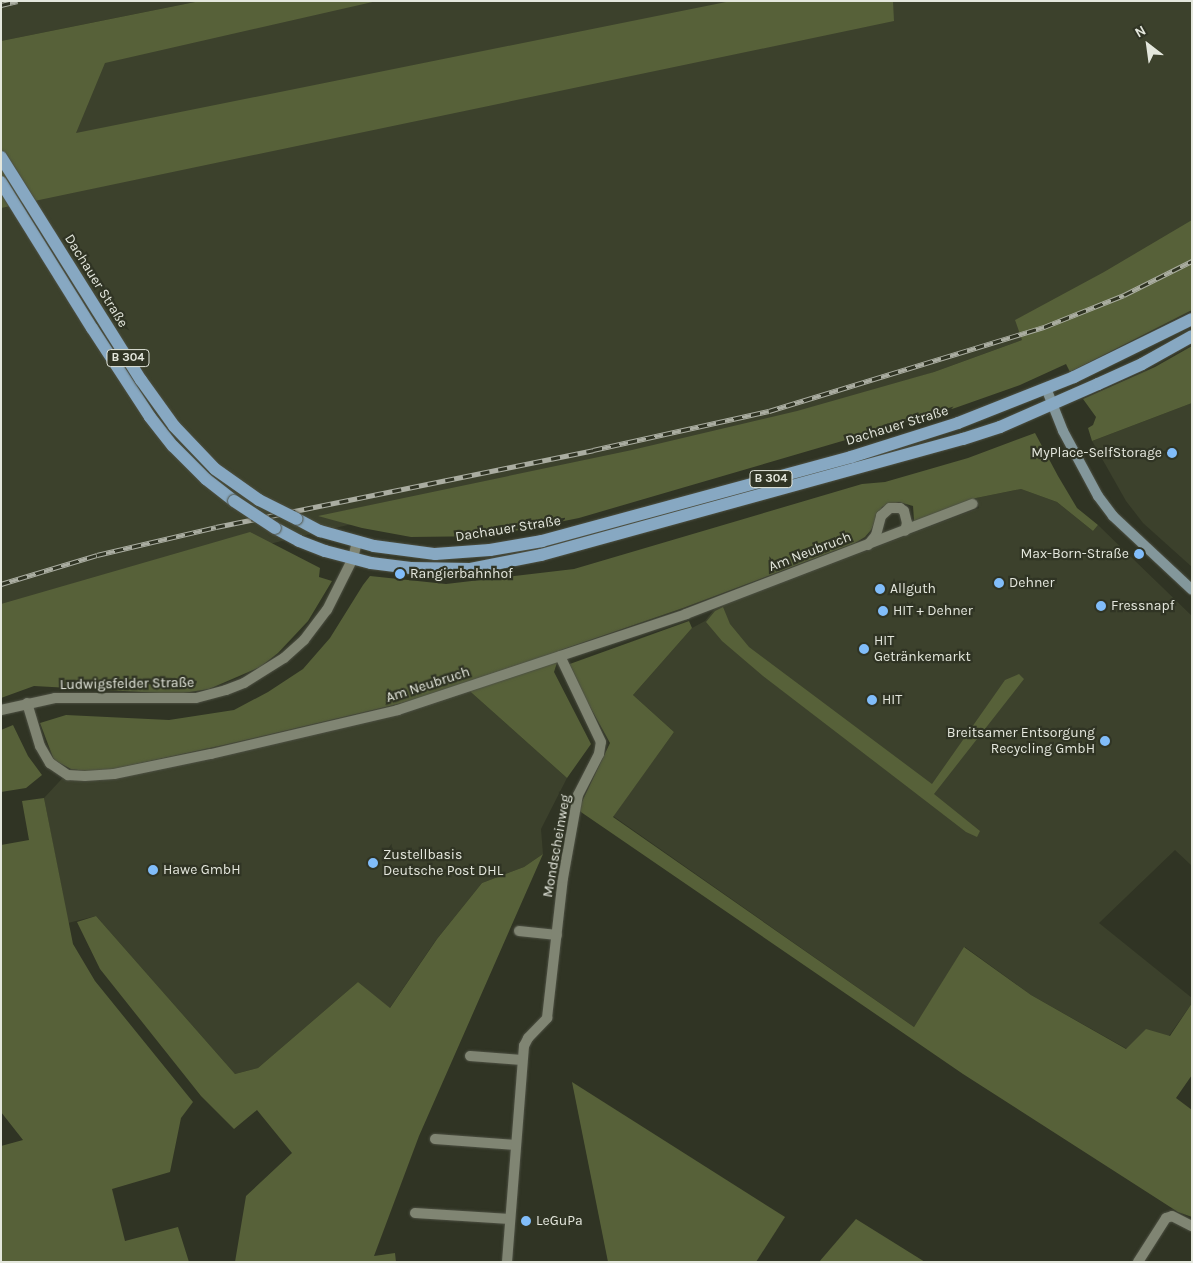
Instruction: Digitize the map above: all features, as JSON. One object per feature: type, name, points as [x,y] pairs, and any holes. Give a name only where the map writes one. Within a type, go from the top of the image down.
[{"type":"main road","name":"Dachauer Straße","points":[[1,157],[141,380],[174,426],[215,469],[259,500],[320,531],[386,549],[435,554],[490,550],[542,541],[636,517],[906,440],[958,423],[1046,388]]},
{"type":"main road","name":"Dachauer Straße","points":[[1,182],[150,417],[173,446],[206,479],[242,507],[275,528],[299,541],[353,558],[411,568],[470,569],[541,555],[963,440],[1052,404]]},
{"type":"main road","name":"B 304","points":[[1046,388],[1123,354],[1192,319]]},
{"type":"main road","name":"B 304","points":[[1052,404],[1142,364],[1192,336]]},
{"type":"main road","points":[[1046,388],[1086,477],[1098,496],[1113,516],[1192,590]]},
{"type":"street","name":"Am Neubruch","points":[[27,703],[40,746],[50,763],[68,775],[114,774],[211,754],[398,710],[686,614],[974,504]]},
{"type":"street","name":"Am Neubruch","points":[[867,545],[876,535],[881,516],[890,508],[900,508],[904,511],[907,523],[905,531]]},
{"type":"street","name":"Ludwigsfelder Straße","points":[[1,710],[27,703],[86,697],[148,700],[196,698],[244,683],[284,658],[304,640],[328,610],[353,558],[358,542]]},
{"type":"street","name":"Mondscheinweg","points":[[507,1262],[522,1060],[528,1038],[547,1018],[558,935],[563,878],[578,795],[599,754],[601,742],[560,656]]},
{"type":"street","points":[[519,932],[558,935]]},
{"type":"street","points":[[470,1056],[522,1060]]},
{"type":"street","points":[[435,1139],[516,1145]]},
{"type":"street","points":[[415,1213],[510,1219]]},
{"type":"street","points":[[1138,1262],[1161,1224],[1172,1216],[1192,1226]]},
{"type":"shaded area","points":[[1,1],[200,1],[1,41]]},
{"type":"shaded area","points":[[324,1],[1192,1],[1192,238],[1022,340],[934,372],[796,416],[204,560],[1,617],[1,188],[75,133],[88,54]]},
{"type":"shaded area","points":[[1192,403],[1192,567],[1143,523],[1126,501],[1092,441]]},
{"type":"shaded area","points":[[1021,489],[1057,502],[1093,531],[1098,525],[1192,616],[1192,866],[1175,850],[1099,923],[1192,998],[1192,1003],[1169,1036],[1127,1049],[1031,995],[965,947],[914,1027],[613,816],[674,732],[633,695],[692,628],[705,621],[715,608],[979,508],[976,498]]},
{"type":"shaded area","points":[[464,686],[567,778],[541,829],[543,854],[524,867],[482,883],[436,940],[389,1009],[358,982],[258,1068],[235,1074],[96,916],[68,923],[44,798],[71,769],[86,771],[113,769],[398,704]]},
{"type":"green space","points":[[200,1],[377,1],[105,63],[76,133],[731,1],[893,1],[894,21],[1,208],[1,41]]},
{"type":"green space","points":[[1192,220],[1192,310],[1070,372],[1066,364],[1020,385],[955,408],[579,518],[490,536],[411,537],[362,528],[318,516],[632,450],[797,411],[934,372],[1022,340],[1015,320],[1104,272]]},
{"type":"green space","points":[[1192,346],[1192,403],[1092,441],[1088,428],[1093,425],[1096,417],[1083,399],[1155,367]]},
{"type":"green space","points":[[1035,433],[1077,508],[1098,525],[1093,531],[1057,502],[1021,489],[976,498],[912,525],[914,520],[913,506],[899,502],[882,507],[871,530],[865,537],[855,543],[683,608],[561,650],[554,672],[591,744],[567,778],[464,686],[398,704],[113,769],[86,771],[71,769],[54,760],[40,723],[66,715],[169,720],[234,710],[268,692],[303,669],[330,638],[370,576],[446,584],[574,569],[862,484],[885,482],[968,458]]},
{"type":"green space","points":[[250,532],[320,568],[319,577],[332,581],[308,621],[278,653],[260,667],[209,689],[177,694],[34,686],[1,698],[1,604]]},
{"type":"green space","points":[[723,607],[730,624],[749,647],[932,784],[1005,680],[1019,674],[1024,679],[934,794],[980,831],[977,837],[966,832],[763,676],[722,641],[706,622],[715,611]]},
{"type":"green space","points":[[689,621],[692,628],[633,695],[674,732],[613,817],[914,1027],[964,947],[1031,995],[1126,1049],[1146,1029],[1170,1036],[1192,1003],[1192,1075],[1176,1098],[1192,1110],[1192,1217],[1178,1212],[963,1074],[578,810],[610,743],[567,665]]},
{"type":"green space","points":[[13,725],[28,756],[42,775],[26,788],[1,792],[1,730]]},
{"type":"green space","points":[[44,798],[73,944],[95,981],[193,1102],[181,1118],[170,1172],[112,1189],[125,1241],[178,1227],[189,1262],[1,1262],[1,1146],[23,1140],[1,1112],[1,845],[29,840],[22,801]]},
{"type":"green space","points":[[543,854],[419,1136],[374,1256],[395,1253],[396,1262],[235,1262],[246,1196],[292,1153],[257,1110],[234,1129],[201,1096],[100,969],[77,922],[96,916],[235,1074],[258,1068],[358,982],[390,1008],[437,939],[482,883],[524,867]]},
{"type":"green space","points":[[572,1082],[785,1217],[756,1262],[608,1262]]},
{"type":"green space","points":[[856,1219],[925,1262],[819,1262]]},
{"type":"railway","points":[[1,5],[18,1]]},
{"type":"railway","points":[[1,584],[97,555],[216,527],[593,450],[769,411],[1044,327],[1124,295],[1192,261]]},
{"type":"place","name":"MyPlace-SelfStorage","points":[[1172,453]]},
{"type":"place","name":"Max-Born-Straße","points":[[1139,554]]},
{"type":"place","name":"Rangierbahnhof","points":[[400,574]]},
{"type":"place","name":"Dehner","points":[[999,583]]},
{"type":"place","name":"Allguth","points":[[880,589]]},
{"type":"place","name":"Fressnapf","points":[[1101,606]]},
{"type":"place","name":"HIT + Dehner","points":[[883,611]]},
{"type":"place","name":"HIT Getränkemarkt","points":[[864,649]]},
{"type":"place","name":"HIT","points":[[872,700]]},
{"type":"place","name":"Breitsamer Entsorgung Recycling GmbH","points":[[1105,741]]},
{"type":"place","name":"Zustellbasis Deutsche Post DHL","points":[[373,863]]},
{"type":"place","name":"Hawe GmbH","points":[[153,870]]},
{"type":"place","name":"LeGuPa","points":[[526,1221]]}]
